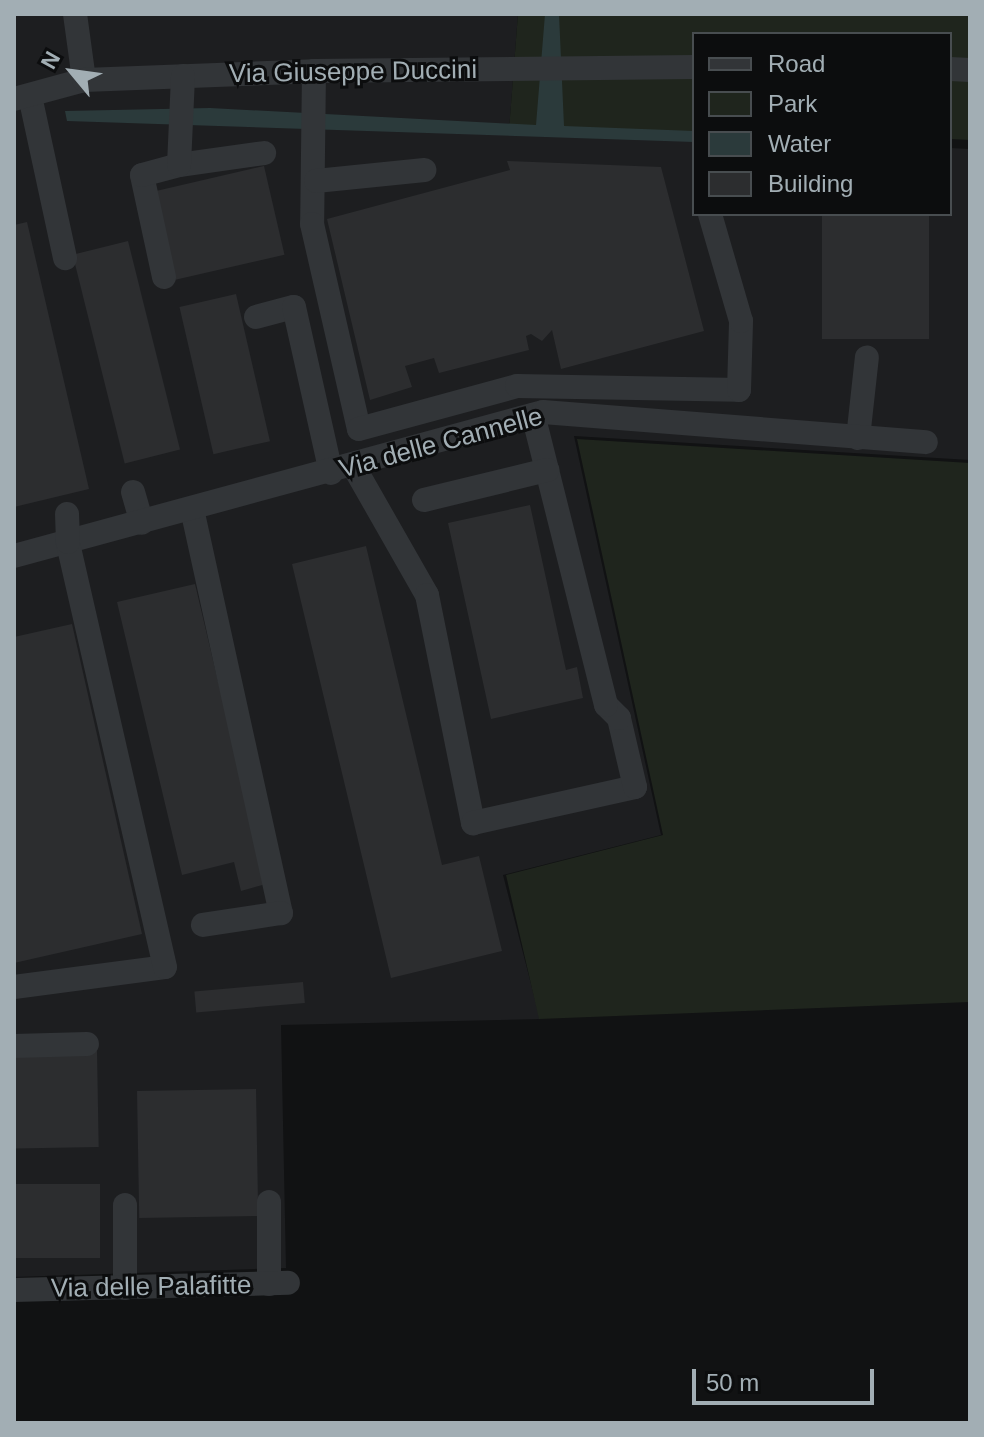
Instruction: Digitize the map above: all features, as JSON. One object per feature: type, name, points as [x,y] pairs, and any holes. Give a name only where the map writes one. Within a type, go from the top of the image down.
[{"type":"street","points":[[75,14],[84,80]]},
{"type":"street","name":"Via Giuseppe Duccini","points":[[22,97],[84,80],[314,71],[692,67]]},
{"type":"street","points":[[314,71],[316,181],[312,224],[359,429],[517,386],[739,390],[741,321],[711,216]]},
{"type":"street","points":[[179,165],[183,76]]},
{"type":"street","points":[[22,97],[65,258]]},
{"type":"street","points":[[164,277],[142,175],[179,165],[264,153]]},
{"type":"street","points":[[316,181],[424,170]]},
{"type":"street","points":[[256,317],[294,307],[342,470],[427,595],[473,823],[635,787],[619,718],[606,705],[533,415]]},
{"type":"street","points":[[858,438],[867,357]]},
{"type":"street","name":"Via delle Cannelle","points":[[14,556],[342,470],[533,415],[926,442]]},
{"type":"street","points":[[424,500],[547,470]]},
{"type":"street","points":[[133,492],[142,523]]},
{"type":"street","points":[[192,509],[281,913],[203,925]]},
{"type":"street","points":[[14,987],[165,967],[68,542],[67,514]]},
{"type":"street","points":[[14,1046],[87,1044]]},
{"type":"street","name":"Via delle Palafitte","points":[[14,1290],[278,1284],[269,1202]]},
{"type":"street","points":[[125,1205],[125,1288]]},
{"type":"shaded area","points":[[14,14],[518,14],[509,131],[692,138],[692,216],[952,216],[952,148],[970,149],[970,460],[574,436],[661,835],[503,875],[540,1019],[281,1025],[286,1268],[14,1277]]},
{"type":"green space","points":[[518,14],[970,14],[970,140],[952,139],[952,32],[692,32],[692,132],[509,130]]},
{"type":"green space","points":[[577,439],[970,463],[970,1002],[539,1019],[506,875],[663,835]]},
{"type":"water","points":[[545,14],[559,14],[564,126],[692,131],[692,142],[67,121],[65,111],[210,108],[536,125]]},
{"type":"building","points":[[507,161],[661,167],[704,331],[561,369],[552,330],[542,341],[531,334],[526,336],[529,350],[439,373],[434,358],[405,366],[412,387],[370,400],[327,219],[510,170]]},
{"type":"building","points":[[264,166],[284,255],[174,280],[154,191]]},
{"type":"building","points":[[822,216],[929,216],[929,339],[822,339]]},
{"type":"building","points":[[27,222],[89,489],[14,507],[14,225]]},
{"type":"building","points":[[128,241],[180,450],[125,463],[73,255]]},
{"type":"building","points":[[236,294],[270,441],[213,454],[179,307]]},
{"type":"building","points":[[530,505],[566,670],[577,667],[583,698],[491,719],[448,523]]},
{"type":"building","points":[[366,546],[442,865],[479,856],[502,951],[391,978],[292,564]]},
{"type":"building","points":[[195,584],[266,884],[241,891],[234,862],[182,875],[117,602]]},
{"type":"building","points":[[72,624],[142,934],[14,963],[14,637]]},
{"type":"building","points":[[303,982],[305,1003],[196,1012],[194,991]]},
{"type":"building","points":[[97,1051],[99,1147],[16,1148],[14,1052]]},
{"type":"building","points":[[256,1089],[258,1216],[139,1218],[137,1091]]},
{"type":"building","points":[[14,1184],[100,1184],[100,1258],[14,1258]]}]
